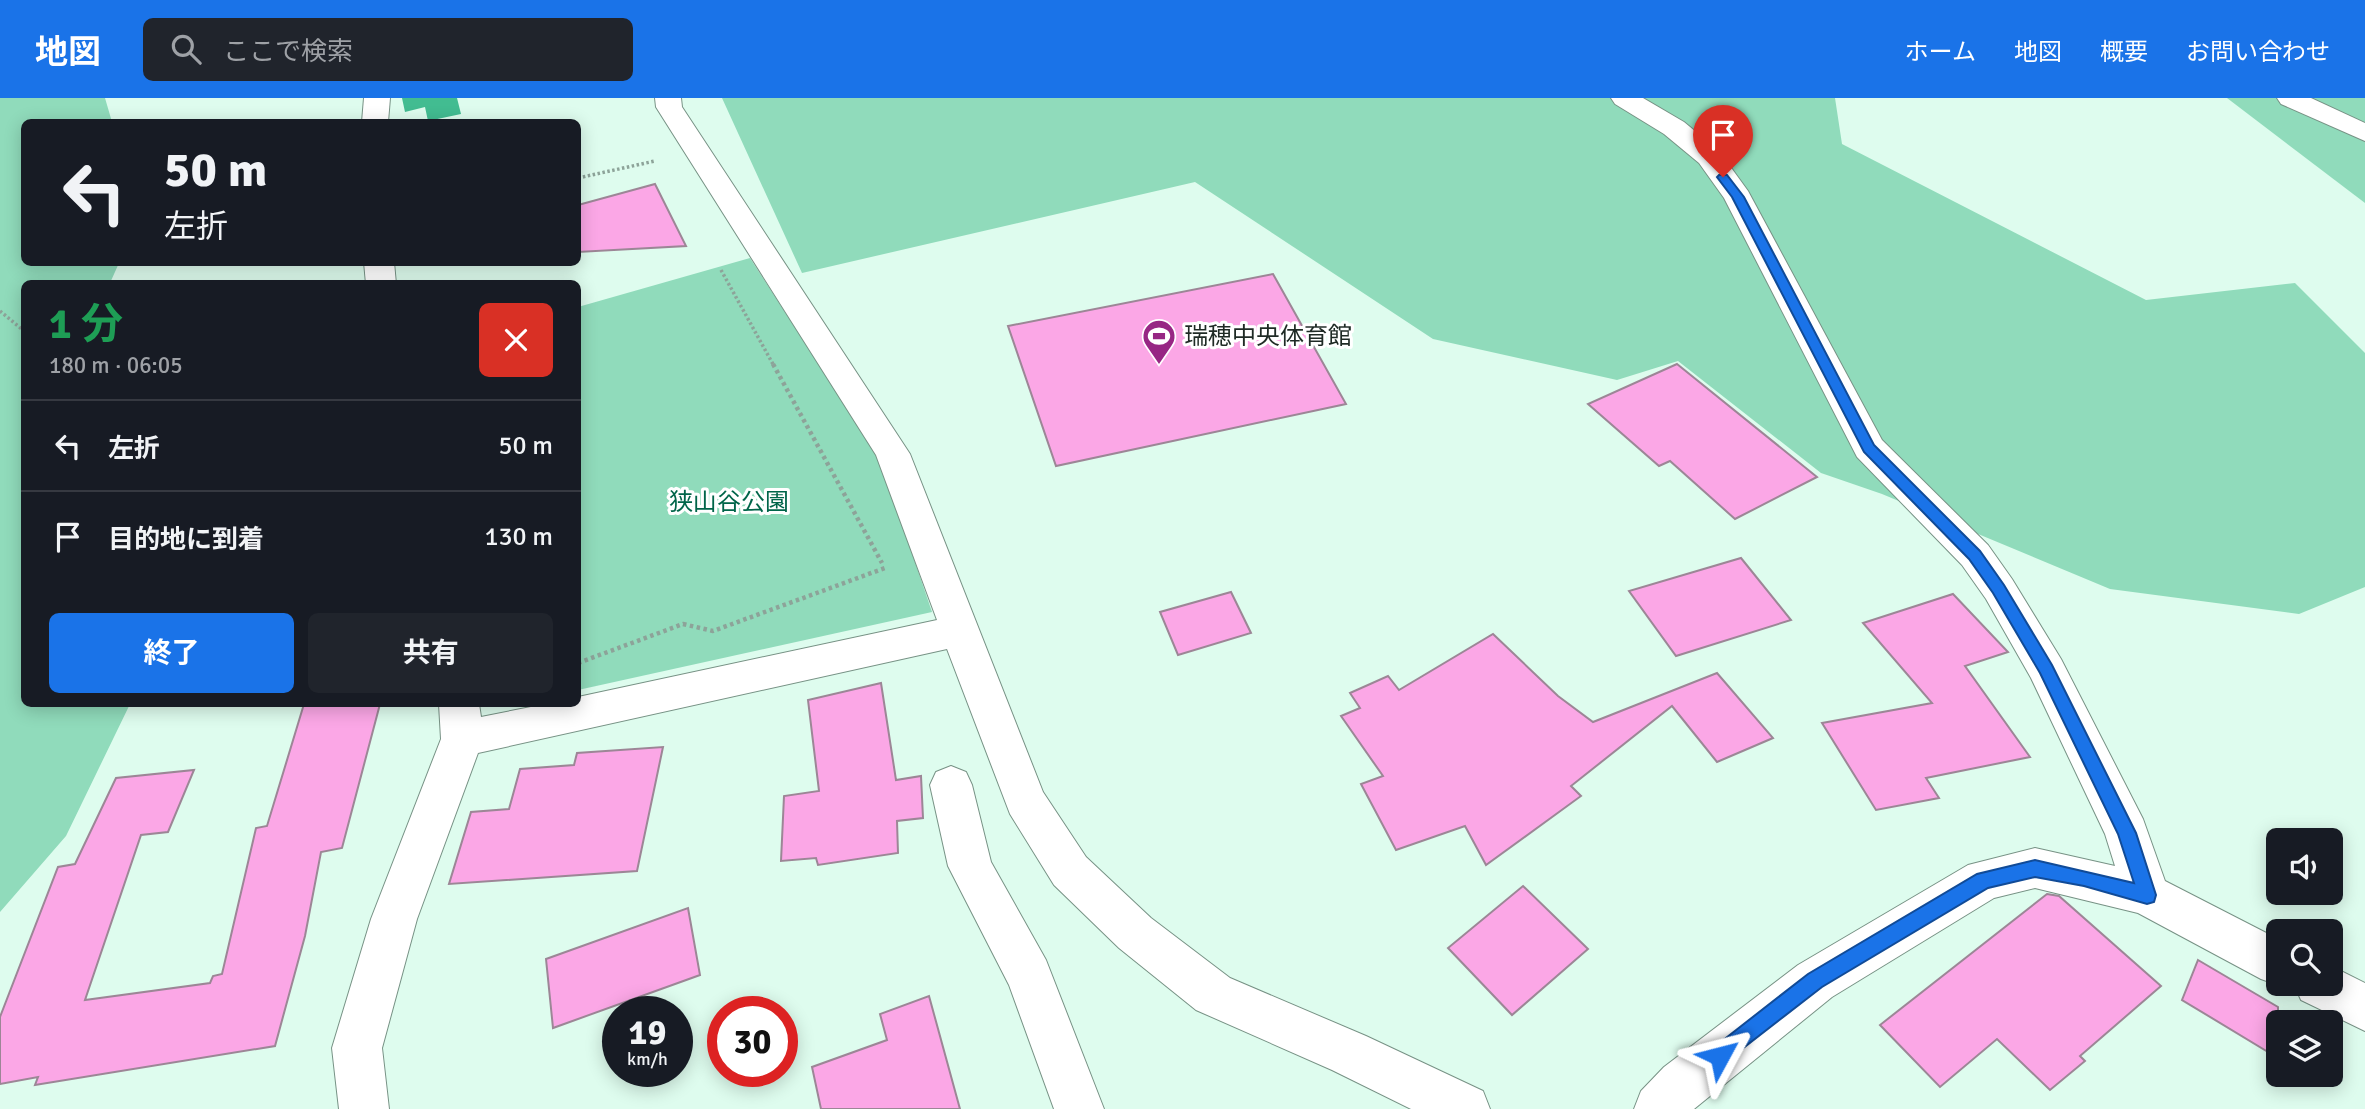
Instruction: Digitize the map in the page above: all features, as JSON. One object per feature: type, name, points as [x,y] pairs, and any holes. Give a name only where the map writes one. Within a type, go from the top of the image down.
[{"type":"street","points":[[375,119],[377,98]]},
{"type":"street","points":[[668,98],[669,107],[676,119],[893,454],[940,635],[1025,801],[1070,871],[1135,933],[1213,994],[1349,1053],[1465,1109]]},
{"type":"street","points":[[1624,98],[1674,128],[1709,157],[1738,197],[1869,448],[1975,555],[1999,589],[2047,670],[2127,833],[2147,895]]},
{"type":"street","points":[[2290,98],[2365,133]]},
{"type":"street","points":[[581,699],[940,635]]},
{"type":"street","points":[[364,1109],[357,1048],[394,919],[461,721],[539,707]]},
{"type":"street","points":[[951,785],[970,866],[1029,976],[1080,1109]]},
{"type":"street","points":[[1659,1109],[1682,1086],[1815,981],[1984,880],[2035,869],[2084,878],[2147,895],[2266,957]]},
{"type":"street","points":[[2342,996],[2365,1008]]},
{"type":"path","points":[[581,177],[659,160]]},
{"type":"path","points":[[719,266],[885,568],[940,635]]},
{"type":"path","points":[[0,311],[21,328]]},
{"type":"path","points":[[581,662],[683,624],[713,631],[885,568]]},
{"type":"green space","points":[[0,98],[105,98],[111,119],[21,119],[21,266],[118,266],[111,280],[21,280],[21,707],[129,707],[66,836],[0,912]]},
{"type":"green space","points":[[722,98],[1835,98],[1842,144],[2146,300],[2295,283],[2365,353],[2365,587],[2299,614],[2110,589],[1882,494],[1821,473],[1678,361],[1617,380],[1433,339],[1195,182],[802,273]]},
{"type":"green space","points":[[2227,98],[2365,98],[2365,203]]},
{"type":"green space","name":"狭山谷公園","points":[[750,258],[880,459],[932,612],[581,689],[581,306]]},
{"type":"shaded area","points":[[402,98],[457,98],[461,114],[428,119],[425,107],[405,112]]},
{"type":"building","points":[[655,184],[686,246],[581,252],[581,204]]},
{"type":"building","points":[[1273,274],[1346,404],[1056,466],[1008,326]]},
{"type":"building","points":[[1677,364],[1817,477],[1735,519],[1670,461],[1659,466],[1588,404]]},
{"type":"building","points":[[1741,558],[1791,620],[1676,656],[1629,591]]},
{"type":"building","points":[[1231,592],[1251,633],[1178,655],[1160,612]]},
{"type":"building","points":[[1953,594],[2008,652],[1965,666],[2030,757],[1926,778],[1939,798],[1876,810],[1822,723],[1932,703],[1863,623]]},
{"type":"building","points":[[1493,634],[1558,696],[1593,722],[1717,673],[1773,738],[1717,762],[1672,706],[1571,786],[1581,796],[1486,865],[1465,826],[1396,850],[1361,784],[1383,776],[1341,716],[1360,708],[1350,693],[1388,676],[1399,690]]},
{"type":"building","points":[[881,683],[896,780],[921,776],[923,818],[897,821],[898,853],[818,865],[816,858],[781,861],[784,796],[819,791],[808,700]]},
{"type":"building","points":[[303,707],[379,707],[342,848],[321,852],[305,936],[275,1046],[35,1085],[38,1077],[0,1084],[0,1017],[58,867],[75,864],[116,778],[194,770],[168,832],[141,835],[85,1000],[210,983],[213,976],[222,974],[256,828],[267,826]]},
{"type":"building","points":[[663,747],[637,871],[449,884],[471,812],[509,809],[520,769],[574,765],[577,753]]},
{"type":"building","points":[[1523,886],[1588,949],[1512,1015],[1448,948]]},
{"type":"building","points":[[2047,894],[2059,896],[2161,986],[2080,1056],[2085,1061],[2050,1090],[1997,1039],[1940,1087],[1880,1025]]},
{"type":"building","points":[[688,908],[700,975],[642,996],[602,996],[602,1010],[553,1028],[546,959]]},
{"type":"building","points":[[2198,960],[2278,1007],[2278,1010],[2266,1010],[2266,1051],[2182,1000]]},
{"type":"building","points":[[929,996],[960,1109],[821,1109],[812,1067],[887,1040],[880,1014]]},
{"type":"place","name":"瑞穂中央体育館","points":[[1159,366]]},
{"type":"route","points":[[1720,1056],[1815,981],[1984,880],[2035,869],[2084,878],[2147,895],[2127,833],[2047,670],[1999,589],[1975,555],[1869,448],[1738,197],[1723,177]]}]
